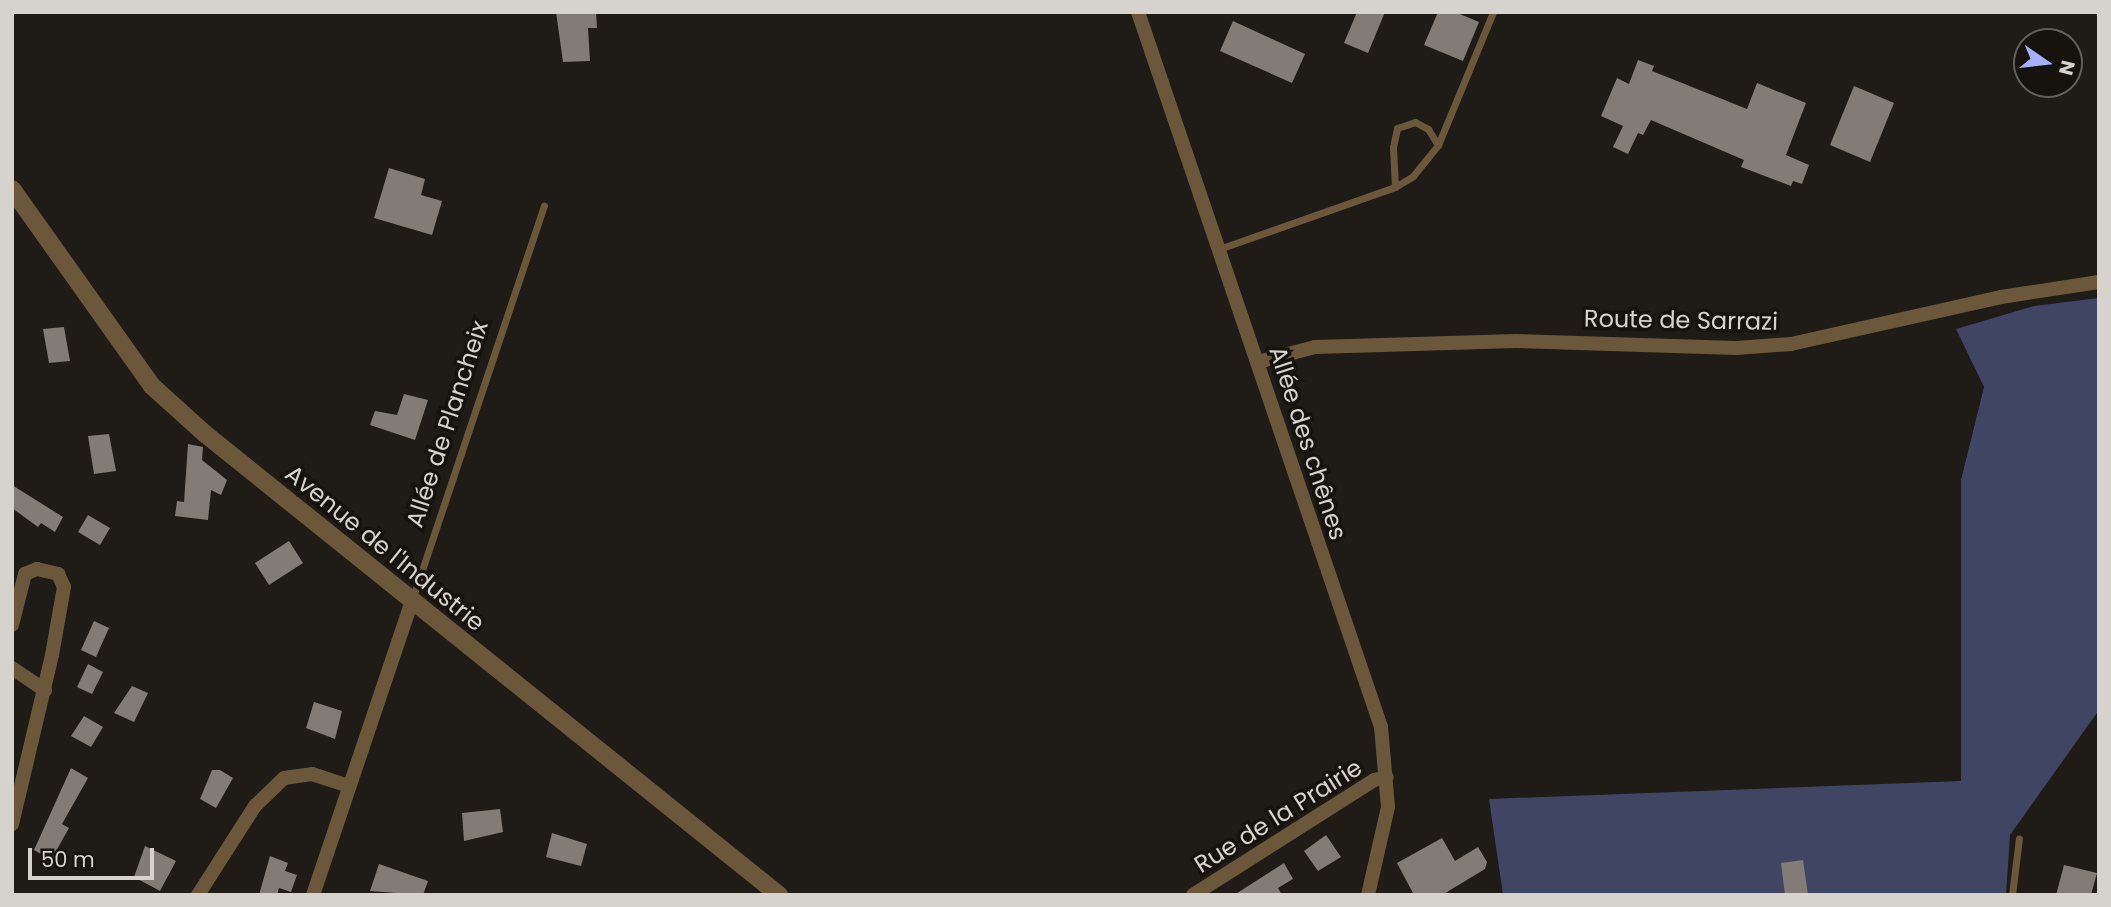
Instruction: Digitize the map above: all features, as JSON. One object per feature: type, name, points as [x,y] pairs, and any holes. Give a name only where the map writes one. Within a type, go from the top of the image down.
[{"type":"street","name":"Allée des chênes","points":[[1139,12],[1381,727],[1388,807],[1368,895]]},
{"type":"street","name":"Avenue de l'Industrie","points":[[12,189],[152,386],[412,601],[779,895]]},
{"type":"street","name":"Route de Sarrazi","points":[[1258,362],[1328,347],[1517,341],[1736,348],[1791,344],[2001,297],[2099,282]]},
{"type":"street","points":[[12,625],[25,574],[37,569],[58,574],[64,587],[45,690],[12,824]]},
{"type":"street","name":"Allée de Plancheix","points":[[313,895],[412,601]]},
{"type":"street","points":[[12,668],[45,690]]},
{"type":"street","points":[[198,895],[255,806],[284,778],[312,774],[349,786]]},
{"type":"street","name":"Rue de la Prairie","points":[[1193,895],[1374,780],[1387,777]]},
{"type":"lane","points":[[1219,249],[1395,187],[1422,168],[1438,145],[1493,12]]},
{"type":"lane","points":[[1395,187],[1392,146],[1397,128],[1415,122],[1428,129],[1438,145]]},
{"type":"lane","name":"Allée de Plancheix","points":[[412,601],[544,205]]},
{"type":"lane","points":[[2012,895],[2019,838]]},
{"type":"shaded area","points":[[2099,298],[2099,710],[2010,835],[2006,895],[1503,895],[1489,799],[1961,781],[1961,480],[1984,387],[1956,329],[2034,306]]},
{"type":"building","points":[[556,12],[596,12],[597,28],[588,28],[590,61],[563,62]]},
{"type":"building","points":[[1357,12],[1385,12],[1368,53],[1344,43]]},
{"type":"building","points":[[1438,12],[1455,12],[1479,22],[1463,61],[1424,45]]},
{"type":"building","points":[[1233,21],[1305,54],[1292,83],[1220,51]]},
{"type":"building","points":[[1638,60],[1654,66],[1652,71],[1747,109],[1757,83],[1806,103],[1786,155],[1809,165],[1802,184],[1793,181],[1791,186],[1741,167],[1744,160],[1651,120],[1643,135],[1638,133],[1628,154],[1613,147],[1623,126],[1601,116],[1617,78],[1629,84]]},
{"type":"building","points":[[1854,86],[1894,103],[1870,162],[1830,145]]},
{"type":"building","points":[[389,168],[425,179],[421,195],[442,201],[432,235],[374,218]]},
{"type":"building","points":[[64,327],[70,361],[49,363],[43,329]]},
{"type":"building","points":[[404,394],[428,400],[415,440],[370,425],[375,411],[397,415]]},
{"type":"building","points":[[109,434],[116,471],[94,474],[88,436]]},
{"type":"building","points":[[188,444],[203,447],[202,460],[227,480],[221,495],[211,490],[208,520],[175,516],[177,501],[184,502]]},
{"type":"building","points":[[12,485],[63,517],[55,532],[41,523],[38,527],[12,508]]},
{"type":"building","points":[[88,515],[110,528],[100,545],[78,532]]},
{"type":"building","points":[[289,541],[303,563],[269,585],[255,563]]},
{"type":"building","points":[[94,621],[109,628],[96,657],[81,650]]},
{"type":"building","points":[[88,664],[103,672],[92,694],[77,687]]},
{"type":"building","points":[[132,686],[148,693],[134,722],[114,713]]},
{"type":"building","points":[[314,702],[342,711],[335,739],[306,728]]},
{"type":"building","points":[[84,716],[103,727],[91,747],[71,736]]},
{"type":"building","points":[[71,768],[88,778],[62,824],[69,828],[51,860],[34,850]]},
{"type":"building","points":[[212,770],[220,770],[233,778],[216,808],[200,799]]},
{"type":"building","points":[[500,809],[503,832],[464,841],[462,813]]},
{"type":"building","points":[[552,833],[587,844],[581,866],[546,857]]},
{"type":"building","points":[[1326,835],[1341,857],[1318,871],[1304,851]]},
{"type":"building","points":[[1442,838],[1455,861],[1478,847],[1487,862],[1485,869],[1442,895],[1414,895],[1397,863]]},
{"type":"building","points":[[145,846],[176,861],[160,891],[134,877]]},
{"type":"building","points":[[270,856],[288,863],[285,871],[297,875],[291,892],[279,888],[277,895],[259,895]]},
{"type":"building","points":[[1803,860],[1808,895],[1785,895],[1781,863]]},
{"type":"building","points":[[1284,863],[1293,879],[1278,888],[1282,895],[1234,895]]},
{"type":"building","points":[[379,864],[428,881],[423,895],[370,891]]},
{"type":"building","points":[[2064,865],[2097,873],[2091,895],[2056,895]]}]
